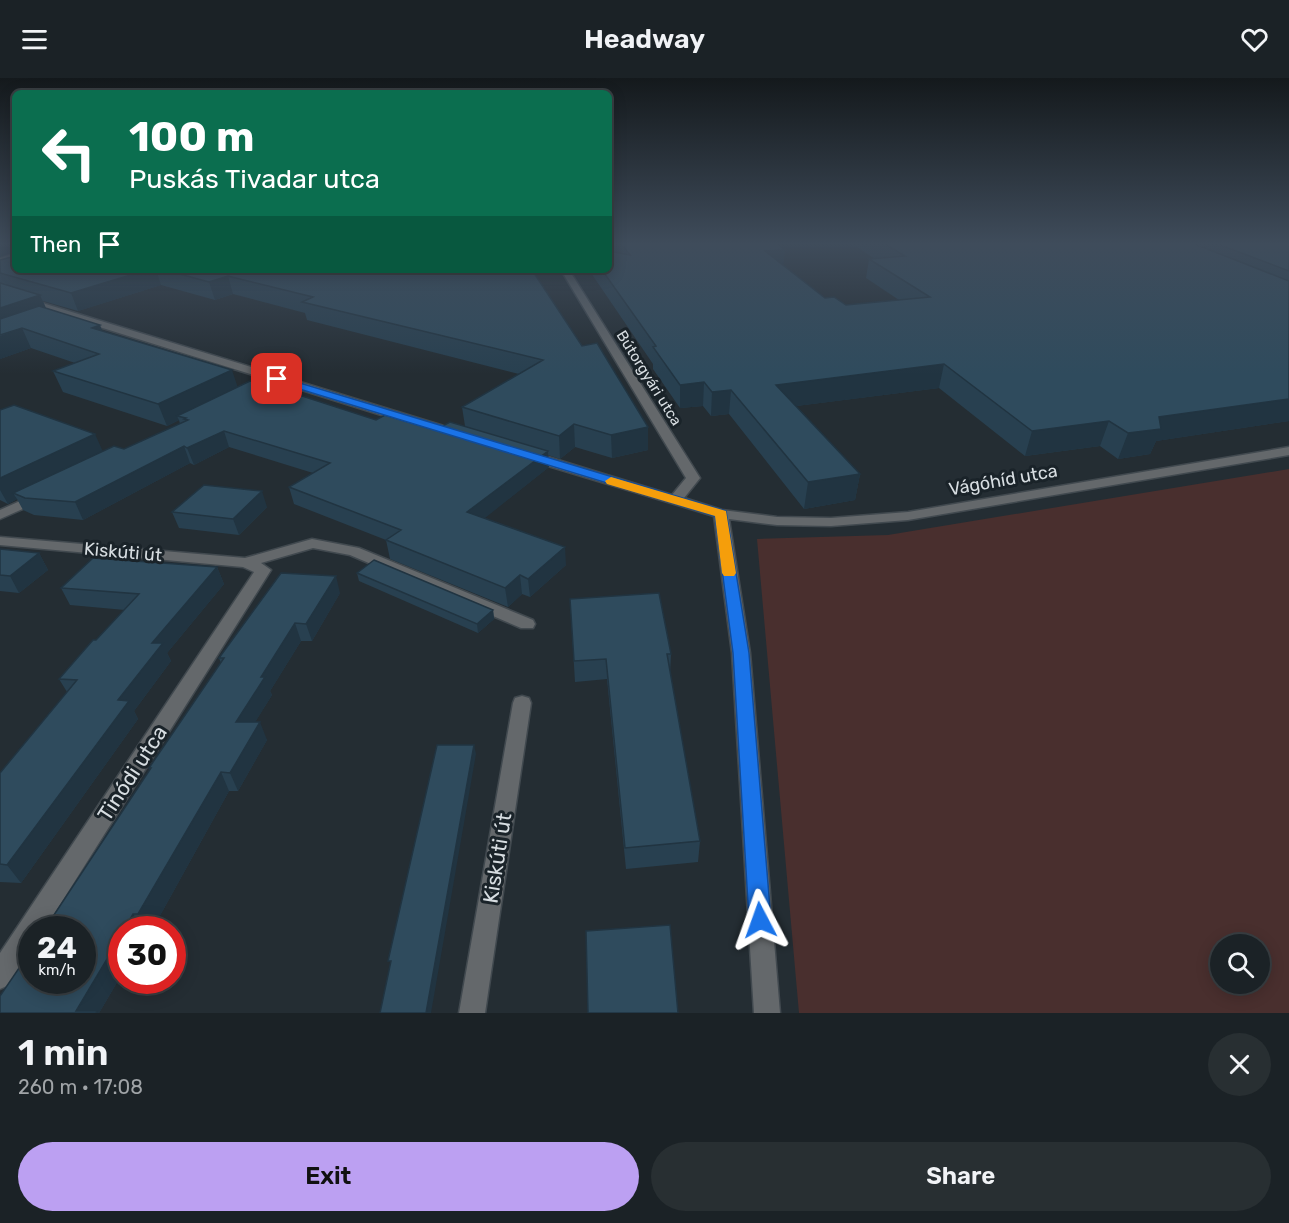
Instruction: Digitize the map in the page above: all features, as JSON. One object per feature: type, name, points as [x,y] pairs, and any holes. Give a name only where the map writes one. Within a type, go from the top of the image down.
[{"type":"street","name":"Bútorgyári utca","points":[[575,287],[693,478],[675,500]]},
{"type":"street","points":[[0,293],[463,436]]},
{"type":"street","points":[[42,320],[63,313]]},
{"type":"street","points":[[255,389],[277,379]]},
{"type":"street","name":"Vágóhíd utca","points":[[519,453],[722,514],[777,521],[831,522],[908,516],[1289,451]]},
{"type":"street","points":[[0,515],[53,489]]},
{"type":"street","points":[[722,514],[741,653],[767,1013]]},
{"type":"street","name":"Kiskúti út","points":[[0,541],[255,566],[312,543],[354,551],[527,624]]},
{"type":"street","name":"Tinódi utca","points":[[0,976],[255,566]]},
{"type":"street","name":"Kiskúti út","points":[[472,1013],[522,703]]},
{"type":"shaded area","points":[[1289,469],[1289,1013],[799,1013],[757,539],[888,535]]},
{"type":"building","points":[[0,287],[12,287],[40,295],[0,308]]},
{"type":"building","points":[[48,287],[92,287],[71,293]]},
{"type":"building","points":[[271,287],[543,287],[582,346],[597,343],[648,427],[611,435],[574,424],[559,436],[462,407],[543,360],[302,302],[313,297]]},
{"type":"building","points":[[614,287],[810,287],[825,298],[834,297],[846,305],[930,297],[913,287],[1289,287],[1289,399],[1159,417],[1161,429],[1128,433],[1109,421],[1032,431],[944,364],[776,385],[860,474],[808,482],[731,390],[712,392],[704,382],[680,385],[653,347],[656,346]]},
{"type":"building","points":[[39,306],[100,325],[92,328],[232,370],[158,404],[53,371],[99,354],[22,328],[0,335],[0,319]]},
{"type":"building","points":[[250,381],[376,420],[385,415],[435,430],[450,422],[548,451],[467,512],[565,547],[528,579],[520,575],[505,588],[386,540],[401,530],[289,487],[330,463],[224,431],[187,448],[184,446],[75,502],[25,498],[13,493],[114,446],[124,449],[188,420],[177,416]]},
{"type":"building","points":[[14,405],[95,434],[0,478],[0,410]]},
{"type":"building","points":[[204,485],[262,491],[233,519],[172,512]]},
{"type":"building","points":[[0,549],[39,553],[10,576],[0,575]]},
{"type":"building","points":[[93,558],[217,567],[152,643],[163,643],[118,700],[129,701],[7,865],[0,864],[0,773],[77,680],[59,679],[93,640],[96,640],[139,594],[61,588]]},
{"type":"building","points":[[374,560],[493,610],[477,624],[357,573]]},
{"type":"building","points":[[281,573],[336,576],[306,624],[295,623],[261,677],[265,677],[236,722],[260,722],[230,773],[221,772],[138,914],[108,916],[108,957],[96,978],[96,916],[53,916],[151,768],[149,768],[224,658],[219,658]]},
{"type":"building","points":[[659,593],[671,654],[667,654],[700,841],[625,848],[606,659],[574,661],[570,599]]},
{"type":"building","points":[[437,745],[474,745],[426,1013],[380,1013],[391,961],[388,961]]},
{"type":"building","points":[[670,925],[678,1013],[588,1013],[586,931]]},
{"type":"building","points":[[18,970],[18,994],[86,994],[76,1011],[97,1011],[96,1013],[0,1013],[0,996]]},
{"type":"slow traffic","points":[[611,481],[722,514],[729,573]]},
{"type":"route","points":[[277,379],[722,514],[741,653],[760,920]]}]
